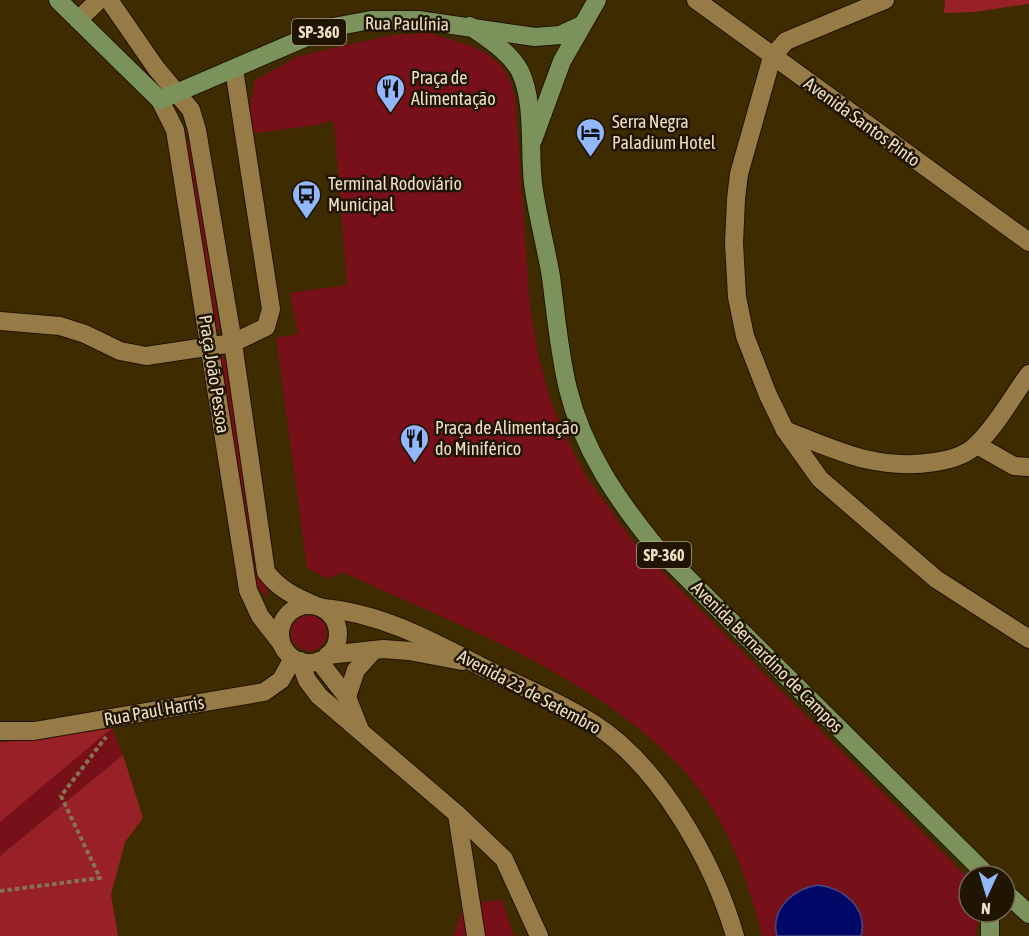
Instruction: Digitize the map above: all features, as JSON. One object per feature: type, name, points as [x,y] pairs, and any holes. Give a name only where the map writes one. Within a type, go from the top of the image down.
[{"type":"main road","points":[[58,0],[160,100]]},
{"type":"main road","name":"SP-360","points":[[470,26],[535,37],[560,35],[582,25],[597,0]]},
{"type":"main road","name":"Rua Paulínia","points":[[178,92],[328,28],[360,22],[418,20],[470,26]]},
{"type":"main road","name":"Avenida Bernardino de Campos","points":[[531,146],[562,60],[582,25]]},
{"type":"main road","name":"Avenida Bernardino de Campos","points":[[470,26],[507,52],[519,70],[525,86],[533,182],[568,390],[583,435],[611,487],[655,546],[972,864]]},
{"type":"main road","name":"SP-360","points":[[160,100],[178,92]]},
{"type":"main road","points":[[1017,903],[1029,914]]},
{"type":"street","points":[[78,20],[99,0]]},
{"type":"street","name":"Praça João Pessoa","points":[[109,0],[156,68],[191,110],[201,146],[233,343],[266,572],[288,593],[318,607]]},
{"type":"street","name":"Avenida Santos Pinto","points":[[696,0],[1029,242]]},
{"type":"street","points":[[885,0],[786,41],[772,57],[739,174],[734,243],[737,297],[745,336],[768,395],[785,430],[820,479],[936,579],[1029,639]]},
{"type":"street","points":[[0,321],[60,326],[135,355],[233,343],[266,327],[271,309],[234,69]]},
{"type":"street","name":"Praça João Pessoa","points":[[160,100],[175,130],[248,590],[260,616],[281,643]]},
{"type":"street","points":[[785,430],[840,452],[884,465],[915,465],[943,461],[976,445],[1029,374]]},
{"type":"street","points":[[976,445],[1014,466],[1029,468]]},
{"type":"street","points":[[324,658],[334,648],[338,630],[336,621],[318,607],[294,608],[286,615],[279,633],[281,643],[296,660],[307,680],[319,696],[457,814],[504,860],[539,936]]},
{"type":"street","name":"Avenida 23 de Setembro","points":[[318,607],[367,615],[442,645],[595,724],[634,759],[674,807],[703,853],[725,901],[735,936]]},
{"type":"street","points":[[296,660],[374,650],[409,651],[473,662]]},
{"type":"street","points":[[347,697],[356,670],[374,650]]},
{"type":"street","points":[[324,658],[347,697],[360,732]]},
{"type":"street","name":"Rua Paul Harris","points":[[0,730],[34,731],[264,692],[281,680],[296,660]]},
{"type":"street","points":[[457,814],[476,936]]},
{"type":"path","points":[[0,891],[100,878],[61,796],[121,717]]},
{"type":"shaded area","points":[[945,0],[1029,0],[1029,4],[974,12],[944,13]]},
{"type":"shaded area","points":[[430,33],[472,47],[495,60],[510,81],[515,97],[530,307],[538,354],[550,399],[563,432],[587,478],[637,546],[957,867],[957,924],[978,924],[976,936],[762,936],[751,895],[736,854],[705,797],[657,744],[618,712],[575,684],[482,635],[342,572],[329,579],[307,568],[276,338],[298,334],[290,293],[347,285],[334,122],[244,135],[255,80],[299,56],[391,35]]},
{"type":"shaded area","points":[[187,141],[191,145],[220,327],[217,333],[214,331],[185,143]]},
{"type":"shaded area","points":[[226,356],[259,576],[268,592],[268,597],[256,586],[254,577],[221,360],[221,357]]},
{"type":"shaded area","points":[[309,615],[322,620],[327,633],[322,646],[309,651],[296,646],[291,633],[296,620]]},
{"type":"shaded area","points":[[112,728],[123,755],[0,856],[0,819]]},
{"type":"shaded area","points":[[112,728],[0,822],[0,742],[31,740]]},
{"type":"shaded area","points":[[123,755],[143,818],[125,842],[111,895],[118,936],[0,936],[0,856]]},
{"type":"shaded area","points":[[818,885],[836,890],[852,901],[861,916],[861,936],[777,936],[777,917],[786,902],[800,891]]},
{"type":"shaded area","points":[[502,900],[514,936],[454,936],[464,903]]},
{"type":"place","name":"Praça de Alimentação","points":[[390,114]]},
{"type":"place","name":"Serra Negra Paladium Hotel","points":[[591,158]]},
{"type":"place","name":"Terminal Rodoviário Municipal","points":[[307,220]]},
{"type":"place","name":"Praça de Alimentação do Miniférico","points":[[414,464]]}]
